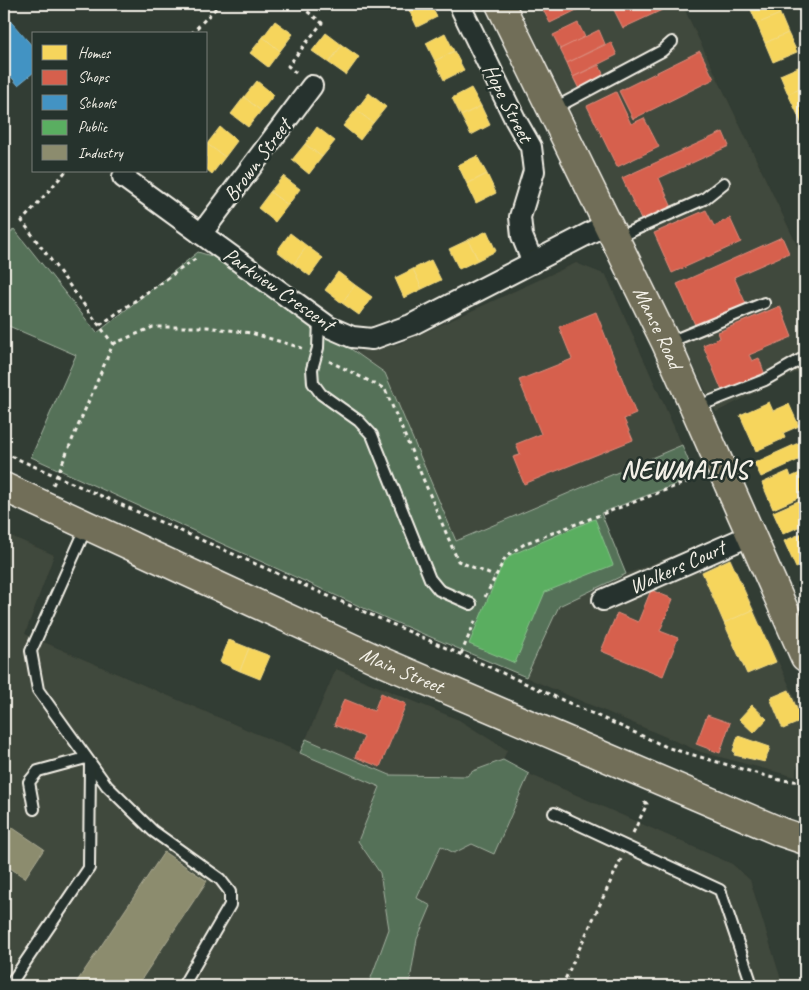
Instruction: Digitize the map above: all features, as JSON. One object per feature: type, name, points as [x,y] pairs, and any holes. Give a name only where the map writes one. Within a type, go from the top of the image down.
[{"type":"main road","name":"Manse Road","points":[[500,4],[613,231],[666,343],[805,657]]},
{"type":"main road","name":"Main Street","points":[[4,487],[378,660],[782,832],[805,840]]},
{"type":"street","name":"Hope Street","points":[[459,4],[515,119],[531,147],[534,171],[520,218],[522,236],[533,263]]},
{"type":"street","name":"Brown Street","points":[[208,239],[312,86]]},
{"type":"street","name":"Parkview Crescent","points":[[123,177],[328,327],[352,337],[372,338],[411,325],[533,263],[613,231]]},
{"type":"street","name":"Walkers Court","points":[[604,600],[751,535]]},
{"type":"lane","points":[[552,109],[662,51],[672,42]]},
{"type":"lane","points":[[613,231],[704,199],[724,183]]},
{"type":"lane","points":[[666,343],[764,303]]},
{"type":"lane","points":[[319,320],[318,348],[312,369],[313,383],[321,394],[359,422],[372,435],[430,579],[439,590],[471,604]]},
{"type":"lane","points":[[695,408],[764,380],[805,357]]},
{"type":"lane","points":[[87,525],[31,651],[38,690],[107,786],[152,831],[220,879],[230,892],[230,905],[183,986]]},
{"type":"lane","points":[[34,810],[29,782],[38,770],[88,760]]},
{"type":"lane","points":[[9,986],[89,868],[88,760]]},
{"type":"lane","points":[[554,813],[720,890],[750,979],[748,986]]},
{"type":"path","points":[[193,32],[220,4]]},
{"type":"path","points":[[298,4],[322,23],[288,66],[312,86]]},
{"type":"path","points":[[44,505],[113,344],[22,222],[65,172]]},
{"type":"path","points":[[100,325],[208,239]]},
{"type":"path","points":[[4,453],[461,654],[660,744],[780,780],[805,782]]},
{"type":"path","points":[[483,602],[494,576],[506,556],[526,544],[722,469]]},
{"type":"path","points":[[461,654],[479,611]]},
{"type":"path","points":[[562,986],[646,804],[638,795],[660,744]]},
{"type":"shaded area","points":[[518,4],[682,4],[805,262],[805,368],[716,412]]},
{"type":"shaded area","points":[[576,263],[606,275],[682,445],[456,541],[385,373],[355,352],[399,344]]},
{"type":"shaded area","points":[[601,513],[626,574],[721,536],[805,720],[805,759],[800,762],[796,769],[796,777],[701,752],[459,649],[494,565]]},
{"type":"shaded area","points":[[4,533],[54,555],[25,634],[380,787],[358,841],[380,873],[389,929],[368,986],[4,986]]},
{"type":"shaded area","points":[[336,669],[459,720],[507,750],[503,760],[473,771],[467,776],[390,775],[306,739]]},
{"type":"shaded area","points":[[529,774],[732,864],[750,880],[783,986],[409,986],[417,939],[430,906],[417,898],[441,846],[454,853],[472,844],[494,853]]},
{"type":"green space","points":[[14,229],[97,333],[198,252],[224,260],[385,373],[456,541],[682,445],[695,477],[601,513],[626,574],[559,606],[526,677],[390,620],[31,457],[76,355],[4,324],[4,241]]},
{"type":"green space","points":[[306,739],[390,775],[467,776],[473,771],[503,760],[529,774],[494,854],[472,844],[454,853],[441,846],[417,898],[431,906],[417,939],[409,986],[368,986],[389,929],[380,873],[358,841],[380,787],[300,753]]},
{"type":"building: Homes","points":[[417,4],[430,4],[437,17],[417,27],[408,8]]},
{"type":"building: Homes","points":[[776,4],[780,14],[757,24],[749,5]]},
{"type":"building: Homes","points":[[780,14],[788,33],[765,43],[757,24]]},
{"type":"building: Homes","points":[[275,21],[293,34],[280,51],[263,37]]},
{"type":"building: Homes","points":[[326,33],[342,45],[329,63],[312,51]]},
{"type":"building: Homes","points":[[445,33],[454,51],[435,61],[426,43]]},
{"type":"building: Homes","points":[[788,33],[797,52],[773,62],[765,43]]},
{"type":"building: Homes","points":[[263,37],[280,51],[268,67],[250,53]]},
{"type":"building: Homes","points":[[342,45],[359,57],[346,75],[329,63]]},
{"type":"building: Homes","points":[[454,51],[464,70],[444,80],[435,61]]},
{"type":"building: Homes","points":[[803,65],[805,87],[788,94],[780,75]]},
{"type":"building: Homes","points":[[257,81],[274,95],[261,111],[244,97]]},
{"type":"building: Homes","points":[[805,87],[805,110],[797,113],[788,94]]},
{"type":"building: Homes","points":[[471,88],[481,106],[461,116],[452,98]]},
{"type":"building: Homes","points":[[369,93],[386,107],[373,123],[356,110]]},
{"type":"building: Homes","points":[[244,97],[261,111],[248,127],[231,114]]},
{"type":"building: Homes","points":[[481,106],[490,125],[471,135],[461,116]]},
{"type":"building: Homes","points":[[356,110],[373,123],[360,140],[343,126]]},
{"type":"building: Homes","points":[[805,110],[805,132],[797,113]]},
{"type":"building: Homes","points":[[220,127],[237,141],[225,157],[208,145]]},
{"type":"building: Homes","points":[[317,127],[335,141],[322,157],[305,144]]},
{"type":"building: Homes","points":[[305,144],[322,157],[309,174],[292,160]]},
{"type":"building: Homes","points":[[208,145],[225,157],[212,174],[208,171]]},
{"type":"building: Homes","points":[[477,156],[487,174],[467,184],[458,165]]},
{"type":"building: Homes","points":[[487,174],[496,193],[476,203],[467,184]]},
{"type":"building: Homes","points":[[283,176],[300,189],[288,205],[270,192]]},
{"type":"building: Homes","points":[[270,192],[288,205],[275,222],[258,208]]},
{"type":"building: Homes","points":[[487,231],[496,251],[478,260],[468,240]]},
{"type":"building: Homes","points":[[290,233],[307,246],[294,264],[277,251]]},
{"type":"building: Homes","points":[[468,240],[478,260],[459,269],[449,249]]},
{"type":"building: Homes","points":[[307,246],[323,258],[310,276],[294,264]]},
{"type":"building: Homes","points":[[431,260],[441,280],[422,289],[413,269]]},
{"type":"building: Homes","points":[[413,269],[422,289],[404,298],[395,278]]},
{"type":"building: Homes","points":[[338,272],[355,285],[342,303],[325,290]]},
{"type":"building: Homes","points":[[355,285],[372,297],[359,315],[342,303]]},
{"type":"building: Homes","points":[[769,402],[773,411],[789,404],[799,426],[783,433],[785,438],[756,451],[740,415]]},
{"type":"building: Homes","points":[[805,440],[805,457],[761,477],[754,463]]},
{"type":"building: Homes","points":[[789,471],[791,477],[804,471],[805,490],[798,493],[800,497],[773,509],[762,483]]},
{"type":"building: Homes","points":[[805,498],[805,524],[783,534],[773,512]]},
{"type":"building: Homes","points":[[805,532],[805,564],[796,568],[784,541]]},
{"type":"building: Homes","points":[[730,559],[753,610],[724,623],[702,572]]},
{"type":"building: Homes","points":[[753,610],[776,662],[747,674],[724,623]]},
{"type":"building: Homes","points":[[229,640],[249,648],[240,671],[220,662]]},
{"type":"building: Homes","points":[[249,648],[270,656],[260,679],[240,671]]},
{"type":"building: Homes","points":[[789,690],[802,721],[783,729],[770,698]]},
{"type":"building: Homes","points":[[752,705],[767,719],[754,733],[739,719]]},
{"type":"building: Homes","points":[[738,736],[770,747],[765,762],[734,755],[735,752],[733,751]]},
{"type":"building: Shops","points":[[540,4],[589,4],[550,23]]},
{"type":"building: Shops","points":[[611,4],[675,4],[623,28]]},
{"type":"building: Shops","points":[[578,23],[585,37],[560,49],[553,35]]},
{"type":"building: Shops","points":[[599,30],[605,44],[567,63],[560,49]]},
{"type":"building: Shops","points":[[611,42],[617,55],[573,77],[567,63]]},
{"type":"building: Shops","points":[[700,51],[714,79],[633,119],[619,91]]},
{"type":"building: Shops","points":[[599,65],[605,78],[580,91],[573,77]]},
{"type":"building: Shops","points":[[616,92],[631,124],[644,118],[659,147],[617,167],[587,106]]},
{"type":"building: Shops","points":[[723,132],[729,146],[659,178],[673,210],[643,224],[622,178]]},
{"type":"building: Shops","points":[[706,210],[714,226],[730,218],[741,242],[672,273],[654,233]]},
{"type":"building: Shops","points":[[782,237],[789,253],[734,277],[746,304],[696,327],[677,284]]},
{"type":"building: Shops","points":[[780,306],[792,337],[749,355],[752,361],[759,358],[765,375],[723,393],[703,345],[720,338],[718,332]]},
{"type":"building: Shops","points":[[596,312],[636,414],[624,419],[633,440],[524,484],[513,457],[520,455],[516,444],[541,434],[519,380],[572,359],[559,327]]},
{"type":"building: Shops","points":[[651,590],[673,599],[660,631],[678,638],[663,676],[601,651],[617,613],[638,622]]},
{"type":"building: Shops","points":[[381,693],[406,704],[380,767],[355,757],[364,737],[334,725],[344,699],[374,711]]},
{"type":"building: Shops","points":[[707,715],[730,723],[720,753],[696,744]]},
{"type":"building: Schools","points":[[5,15],[32,46],[32,74],[18,85],[4,68]]},
{"type":"building: Public","points":[[595,519],[613,565],[545,592],[515,663],[469,644],[502,565],[511,555]]},
{"type":"building: Industry","points":[[4,822],[44,849],[25,878],[4,864]]},
{"type":"building: Industry","points":[[164,852],[207,881],[137,986],[74,986]]},
{"type":"district","name":"NEWMAINS","points":[[685,469]]}]
